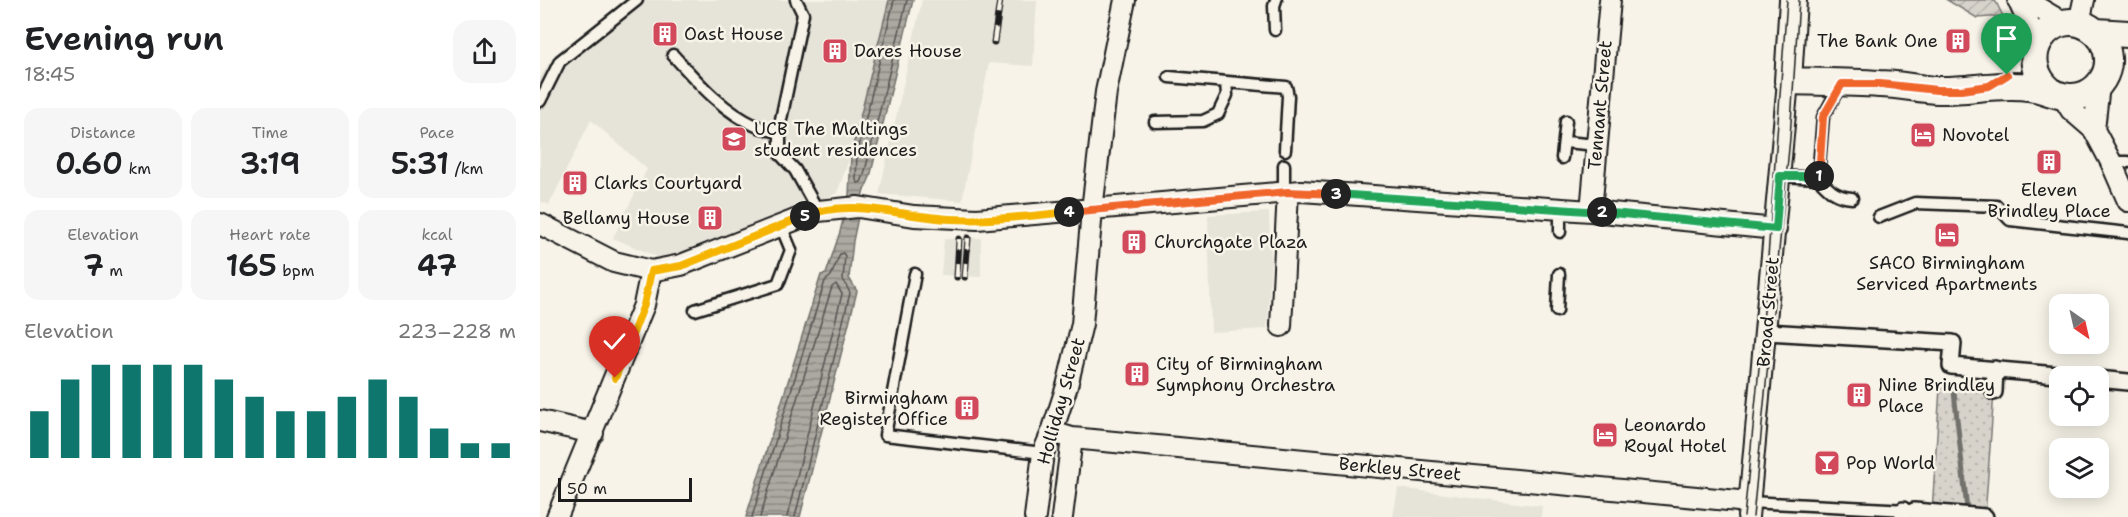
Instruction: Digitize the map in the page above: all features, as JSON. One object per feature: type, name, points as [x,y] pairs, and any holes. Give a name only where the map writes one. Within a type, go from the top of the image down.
[{"type":"street","name":"Holliday Street","points":[[1035,517],[1043,453],[1052,432],[1075,357],[1082,324],[1106,92],[1125,0]]},
{"type":"street","name":"Tennant Street","points":[[1591,211],[1610,0]]},
{"type":"street","name":"Broad Street","points":[[1749,510],[1776,229],[1792,0]]},
{"type":"street","points":[[2018,0],[2031,29],[2036,75],[2043,85],[2057,94],[2094,130],[2120,162],[2128,201]]},
{"type":"street","points":[[2025,0],[2128,34]]},
{"type":"street","points":[[1989,86],[2034,56],[2038,42],[2049,29],[2081,20]]},
{"type":"street","points":[[2081,20],[2104,41],[2108,51],[2111,75],[2094,130]]},
{"type":"street","points":[[1788,81],[1880,84],[1937,90],[1989,86],[2029,87],[2075,97],[2087,94],[2111,75]]},
{"type":"street","points":[[1281,326],[1286,192]]},
{"type":"street","points":[[540,224],[615,262],[651,271],[681,266],[818,211],[858,207],[914,216],[969,219],[1286,192],[1560,208],[1776,229]]},
{"type":"street","points":[[557,517],[644,305],[651,271]]},
{"type":"street","points":[[1767,332],[1953,343],[1951,366],[2049,374]]},
{"type":"street","points":[[1994,392],[1995,369]]},
{"type":"street","points":[[2109,380],[2128,382]]},
{"type":"street","points":[[540,421],[593,432]]},
{"type":"street","name":"Berkley Street","points":[[1052,432],[1072,438],[1749,510]]},
{"type":"street","points":[[1062,517],[1072,438]]},
{"type":"street","points":[[1907,512],[1985,517]]},
{"type":"lane","points":[[540,101],[560,61],[637,0]]},
{"type":"lane","points":[[796,0],[803,14],[779,132],[780,154],[795,170],[818,211]]},
{"type":"lane","points":[[1275,30],[1276,0]]},
{"type":"lane","points":[[673,55],[705,91],[728,109],[756,126],[779,132]]},
{"type":"lane","points":[[1169,77],[1286,87],[1288,96],[1285,150]]},
{"type":"lane","points":[[1155,122],[1203,121],[1218,114],[1227,95],[1226,82]]},
{"type":"lane","points":[[1842,84],[1823,117],[1818,178],[1828,190],[1840,197],[1852,198]]},
{"type":"lane","points":[[1562,158],[1566,121]]},
{"type":"lane","points":[[1565,141],[1597,145]]},
{"type":"lane","points":[[1284,165],[1286,192]]},
{"type":"lane","points":[[1780,176],[1818,178]]},
{"type":"lane","points":[[1879,217],[1915,204],[1997,206],[2010,220],[2128,233]]},
{"type":"lane","points":[[1560,208],[1560,232]]},
{"type":"lane","points":[[695,310],[778,284],[791,250],[781,226]]},
{"type":"lane","points":[[915,274],[885,435],[1043,453]]},
{"type":"lane","points":[[1557,312],[1559,274]]},
{"type":"lane","points":[[1749,510],[1907,512]]},
{"type":"shaded area","name":"UCB The Maltings student residences","points":[[629,0],[889,0],[851,154],[837,193],[752,233],[665,260],[613,238],[647,169],[591,120],[549,205],[540,201],[540,78],[555,54]]},
{"type":"shaded area","points":[[922,0],[1037,0],[1033,66],[989,63],[962,201],[879,194]]},
{"type":"shaded area","points":[[1947,0],[1992,0],[1996,2],[2003,16],[1977,18]]},
{"type":"shaded area","points":[[1269,212],[1271,261],[1267,329],[1211,332],[1208,215]]},
{"type":"shaded area","points":[[981,238],[981,277],[941,275],[944,239]]},
{"type":"shaded area","points":[[1940,388],[1994,392],[1985,516],[1932,512]]},
{"type":"shaded area","points":[[1398,488],[1542,506],[1541,517],[1393,517]]},
{"type":"water","points":[[889,0],[913,0],[870,177],[863,193],[853,241],[849,278],[857,291],[800,517],[746,517],[821,275],[826,274],[840,232],[849,195],[851,154]]},
{"type":"waterway","points":[[1954,392],[1967,509]]},
{"type":"tram line","points":[[1744,517],[1762,338],[1787,0]]},
{"type":"tram line","points":[[1753,517],[1790,138],[1799,0]]},
{"type":"railway","points":[[994,42],[1000,0]]},
{"type":"railway","points":[[965,277],[968,238]]},
{"type":"railway","points":[[957,277],[959,239]]},
{"type":"place","name":"Oast House","points":[[665,34]]},
{"type":"place","name":"The Bank One","points":[[1958,41]]},
{"type":"place","name":"Dares House","points":[[835,51]]},
{"type":"place","name":"Novotel","points":[[1923,135]]},
{"type":"place","name":"UCB The Maltings student residences","points":[[734,139]]},
{"type":"place","name":"Eleven Brindley Place","points":[[2049,162]]},
{"type":"place","name":"Clarks Courtyard","points":[[575,183]]},
{"type":"place","name":"Bellamy House","points":[[710,218]]},
{"type":"place","name":"SACO Birmingham Serviced Apartments","points":[[1947,235]]},
{"type":"place","name":"Churchgate Plaza","points":[[1134,242]]},
{"type":"place","name":"City of Birmingham Symphony Orchestra","points":[[1137,374]]},
{"type":"place","name":"Nine Brindley Place","points":[[1859,395]]},
{"type":"place","name":"Birmingham Register Office","points":[[967,408]]},
{"type":"place","name":"Leonardo Royal Hotel","points":[[1605,435]]},
{"type":"place","name":"Pop World","points":[[1827,463]]},
{"type":"route","points":[[615,378],[644,305],[651,271],[681,266],[818,211],[858,207],[951,219],[1004,218],[1301,191],[1591,211],[1776,229],[1780,176],[1818,178],[1823,117],[1842,84],[1880,84],[1961,90],[1989,86],[2007,75]]}]
